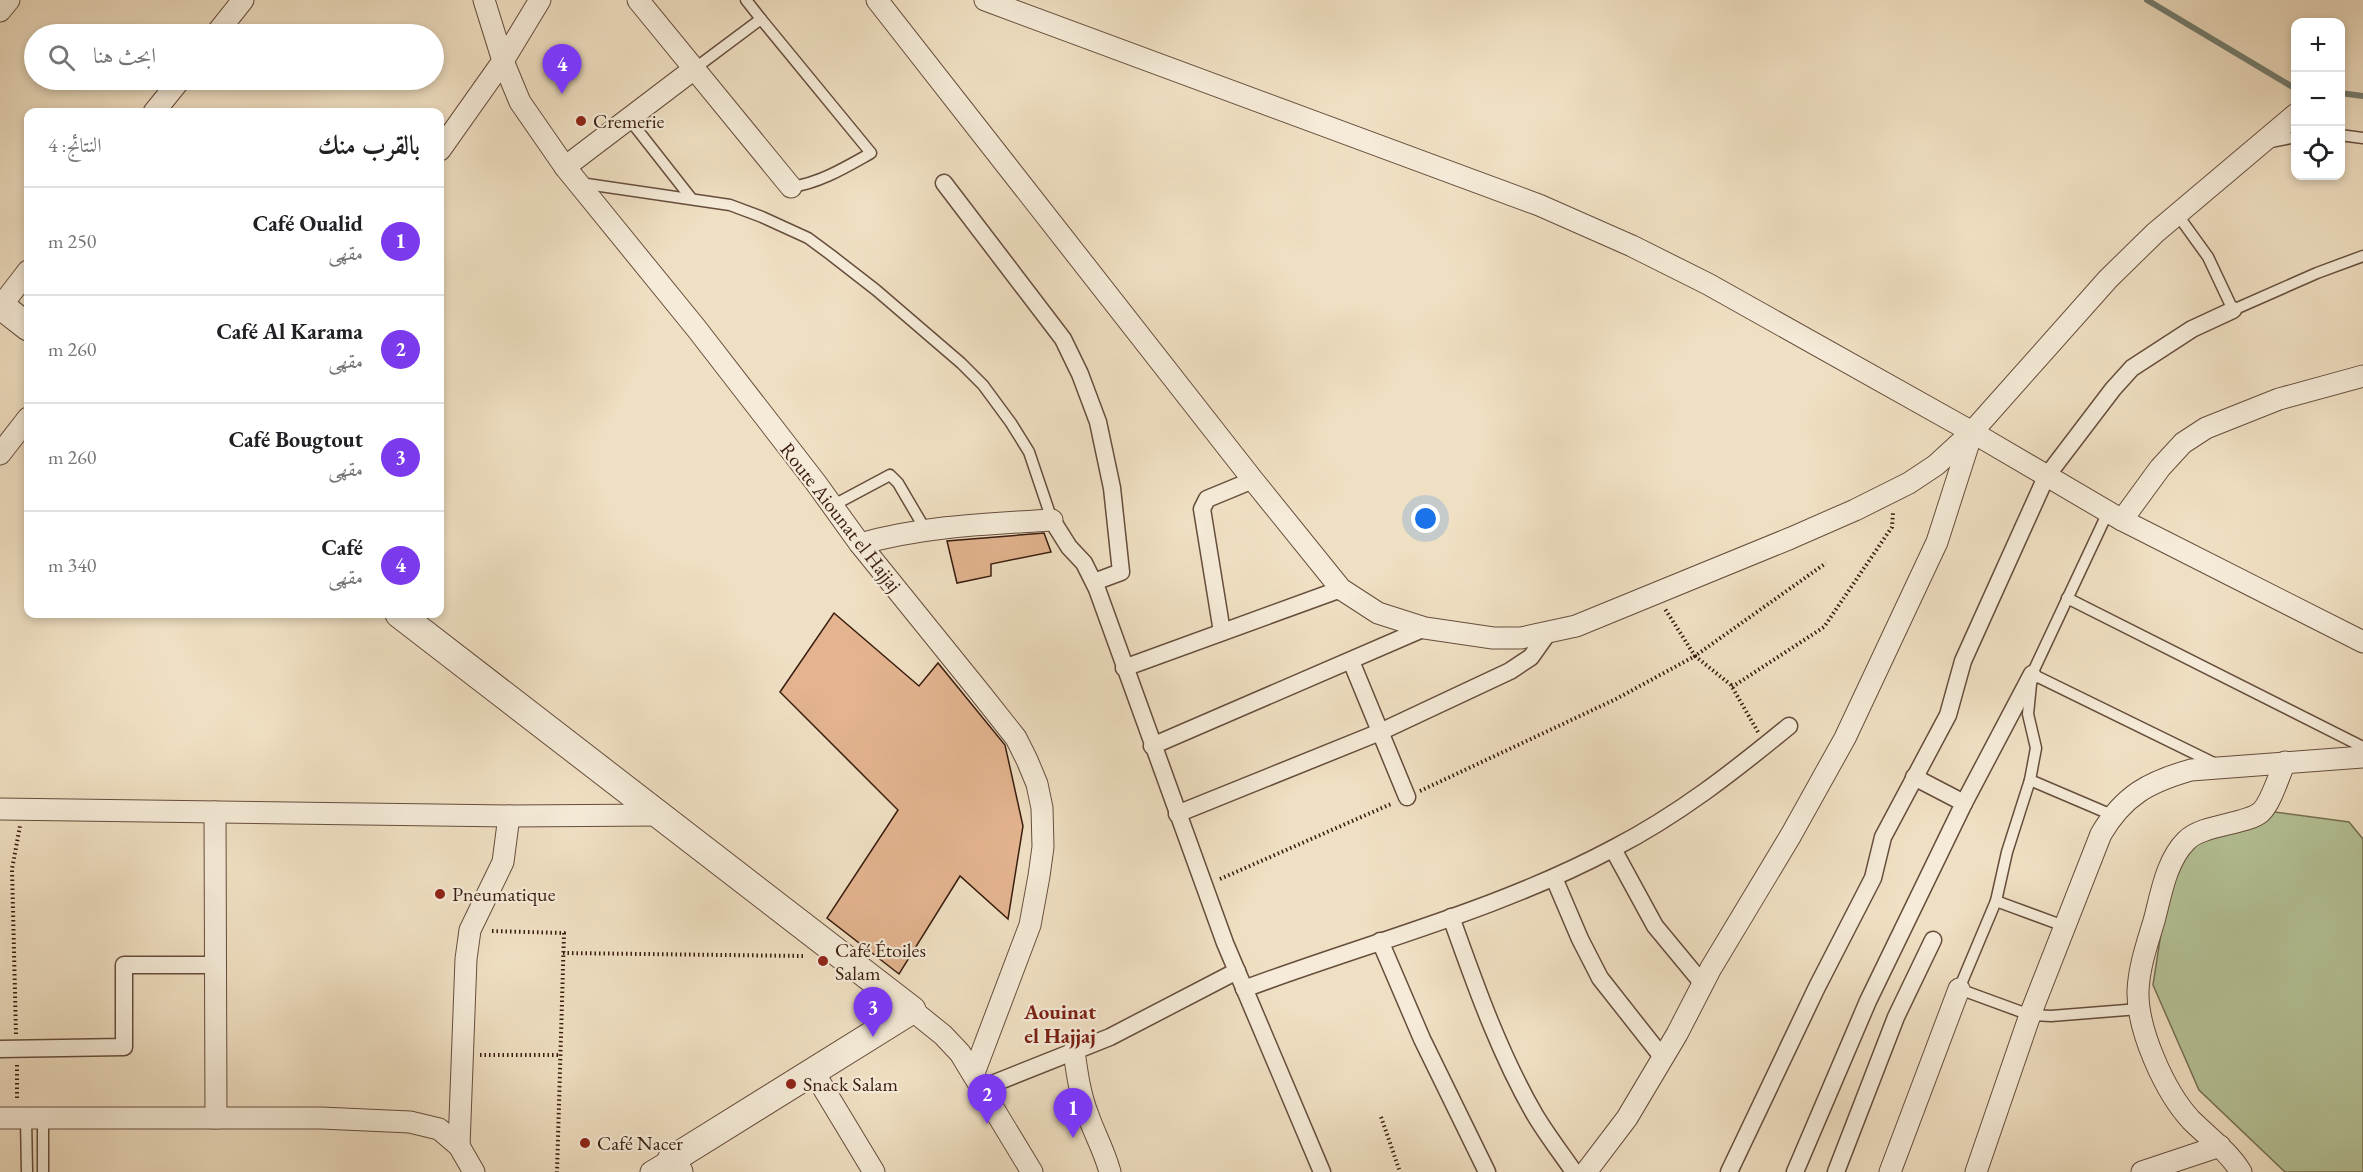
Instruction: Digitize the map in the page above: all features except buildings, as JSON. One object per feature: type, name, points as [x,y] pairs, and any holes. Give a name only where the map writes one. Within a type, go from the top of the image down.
[{"type":"street","points":[[0,11],[9,0]]},
{"type":"street","points":[[224,24],[243,0]]},
{"type":"street","name":"Route Aiounat el Hajjaj","points":[[484,0],[503,61],[520,102],[571,175],[696,328],[860,544],[1016,738],[1037,784],[1042,808],[1043,847],[1030,925],[978,1080]]},
{"type":"street","points":[[444,144],[503,61],[540,0]]},
{"type":"street","points":[[638,0],[791,187]]},
{"type":"street","points":[[877,0],[1341,589],[1378,613],[1425,628],[1493,638],[1521,638],[1576,626],[1855,510],[1936,465],[1972,432],[2108,279],[2177,214],[2291,117]]},
{"type":"street","points":[[985,0],[1550,210],[1632,246],[1708,284],[1972,432],[2115,516],[2363,642]]},
{"type":"street","points":[[571,175],[628,119],[694,69]]},
{"type":"street","points":[[157,108],[172,90]]},
{"type":"street","points":[[944,183],[1063,339],[1080,374],[1098,422],[1112,488],[1121,572],[1094,582]]},
{"type":"street","points":[[24,276],[1,305],[24,324]]},
{"type":"street","points":[[1729,1172],[1817,987],[1873,878],[1883,837],[1948,715],[1963,661],[2046,477],[2113,389],[2132,368],[2192,329],[2233,310]]},
{"type":"street","points":[[2115,516],[2183,443],[2206,428],[2279,399],[2363,376]]},
{"type":"street","points":[[0,454],[24,423]]},
{"type":"street","points":[[1586,1172],[1627,1118],[1663,1058],[1703,984],[1812,800],[1845,738],[1937,542],[1972,432]]},
{"type":"street","points":[[1222,632],[1202,508],[1207,499],[1253,480]]},
{"type":"street","points":[[860,544],[926,529],[1052,520],[1069,547],[1084,563],[1094,582],[1177,814],[1244,989],[1322,1172]]},
{"type":"street","points":[[1124,668],[1341,589]]},
{"type":"street","points":[[404,618],[943,1035],[960,1053],[978,1080],[1032,1172]]},
{"type":"street","points":[[1152,746],[1425,628]]},
{"type":"street","points":[[1177,814],[1380,732],[1517,667],[1531,657],[1548,633]]},
{"type":"street","points":[[1351,661],[1407,797]]},
{"type":"street","points":[[1795,1172],[1857,1025],[1964,804],[2032,674]]},
{"type":"street","points":[[1244,989],[1451,917],[1554,878],[1656,825],[1707,791],[1789,726]]},
{"type":"street","points":[[1976,1172],[2030,1015],[2101,834],[2112,815],[2134,795],[2166,777],[2191,770],[2363,758]]},
{"type":"street","points":[[2241,1172],[2220,1146],[2191,1120],[2177,1102],[2158,1068],[2139,1009],[2138,993],[2142,960],[2172,860],[2186,840],[2196,834],[2261,812],[2268,802],[2285,762]]},
{"type":"street","points":[[1914,777],[1964,804]]},
{"type":"street","points":[[10,809],[509,816],[660,815]]},
{"type":"street","points":[[215,812],[216,1118]]},
{"type":"street","points":[[459,1146],[466,959],[470,930],[503,862],[509,816]]},
{"type":"street","points":[[1613,849],[1655,926],[1703,984]]},
{"type":"street","points":[[1554,878],[1580,939],[1600,978],[1663,1058]]},
{"type":"street","points":[[1451,917],[1479,994],[1515,1076],[1535,1115],[1574,1172]]},
{"type":"street","points":[[1836,1172],[1896,1017],[1934,940]]},
{"type":"street","points":[[1380,941],[1422,1039],[1487,1172]]},
{"type":"street","points":[[8,1049],[124,1047],[124,965],[216,965]]},
{"type":"street","points":[[978,1080],[1074,1051],[1110,1037],[1237,971]]},
{"type":"street","points":[[1890,1172],[1959,989]]},
{"type":"street","points":[[667,1168],[813,1071],[912,1010]]},
{"type":"street","points":[[1074,1051],[1079,1083],[1088,1116],[1103,1146],[1110,1172]]},
{"type":"street","points":[[813,1071],[874,1172]]},
{"type":"street","points":[[21,1118],[367,1118],[410,1122],[439,1129],[459,1146],[474,1172]]},
{"type":"street","points":[[2142,1172],[2220,1146]]},
{"type":"lane","points":[[746,0],[871,153],[824,177],[802,186],[791,187]]},
{"type":"lane","points":[[694,69],[761,19]]},
{"type":"lane","points":[[628,119],[691,198]]},
{"type":"lane","points":[[2345,136],[2363,138]]},
{"type":"lane","points":[[2256,147],[2291,138]]},
{"type":"lane","points":[[571,175],[730,205],[808,238],[876,290],[961,363],[983,385],[1029,452],[1052,520]]},
{"type":"lane","points":[[2177,214],[2208,257],[2233,310],[2317,273],[2363,256]]},
{"type":"lane","points":[[832,506],[890,475],[898,483],[926,529]]},
{"type":"lane","points":[[2115,516],[2067,598],[2032,674],[2028,714],[2036,748],[2030,780],[2007,852],[1996,902],[1959,989],[2030,1015],[2051,1016],[2139,1009]]},
{"type":"lane","points":[[2067,598],[2363,747]]},
{"type":"lane","points":[[2032,674],[2223,768]]},
{"type":"lane","points":[[2030,780],[2112,815]]},
{"type":"lane","points":[[1996,902],[2064,926]]},
{"type":"lane","points":[[21,1118],[27,1172]]},
{"type":"lane","points":[[21,1118],[43,1172]]},
{"type":"path","points":[[1732,687],[1824,627],[1892,527],[1895,489]]},
{"type":"path","points":[[1206,886],[1481,764],[1616,699],[1695,656],[1826,563]]},
{"type":"path","points":[[1655,593],[1695,656],[1731,685],[1759,734]]},
{"type":"path","points":[[10,809],[19,837],[12,869],[8,1049],[21,1118]]},
{"type":"path","points":[[470,930],[564,933],[556,1172]]},
{"type":"path","points":[[563,953],[808,956]]},
{"type":"path","points":[[464,1054],[560,1055]]},
{"type":"path","points":[[1381,1117],[1400,1172]]},
{"type":"green space","points":[[2259,810],[2349,822],[2363,839],[2363,1172],[2285,1172],[2199,1090],[2153,985],[2166,901],[2197,831]]},
{"type":"waterway","points":[[2147,0],[2291,86]]},
{"type":"waterway","points":[[2345,94],[2363,96]]},
{"type":"place","name":"Café","points":[[562,94]]},
{"type":"place","name":"Cremerie","points":[[581,121]]},
{"type":"place","name":"Pneumatique","points":[[440,894]]},
{"type":"place","name":"Café Étoiles Salam","points":[[823,961]]},
{"type":"place","name":"Café Bougtout","points":[[873,1037]]},
{"type":"place","name":"Snack Salam","points":[[791,1084]]},
{"type":"place","name":"Café Al Karama","points":[[987,1124]]},
{"type":"place","name":"Café Oualid","points":[[1073,1138]]},
{"type":"place","name":"Café Nacer","points":[[585,1143]]},
{"type":"district","name":"Aouinat el Hajjaj","points":[[1060,1023]]}]
